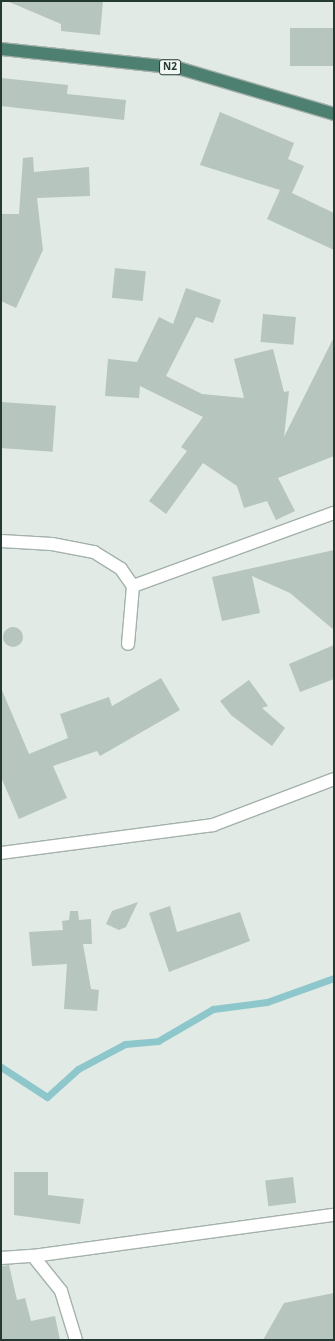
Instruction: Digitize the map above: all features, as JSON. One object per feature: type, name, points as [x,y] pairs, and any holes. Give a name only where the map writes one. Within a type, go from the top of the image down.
[{"type":"highway","name":"N2","points":[[1,49],[178,68],[334,114]]},
{"type":"street","points":[[133,586],[334,513]]},
{"type":"street","points":[[1,541],[94,552],[121,569],[133,586],[128,644]]},
{"type":"street","points":[[1,853],[213,826],[334,779]]},
{"type":"street","points":[[1,1258],[34,1256],[334,1215]]},
{"type":"street","points":[[34,1256],[61,1291],[76,1340]]},
{"type":"building","points":[[7,1],[103,1],[100,35],[61,31],[61,24]]},
{"type":"building","points":[[290,28],[334,28],[334,66],[290,66]]},
{"type":"building","points":[[1,78],[68,85],[67,94],[126,100],[124,120],[1,106]]},
{"type":"building","points":[[220,112],[294,143],[288,159],[304,166],[292,193],[334,213],[334,250],[267,219],[280,190],[200,165]]},
{"type":"building","points":[[33,157],[34,172],[89,167],[90,196],[37,198],[43,250],[16,308],[1,301],[1,214],[19,214],[23,158]]},
{"type":"building","points":[[115,268],[146,271],[143,301],[112,298]]},
{"type":"building","points":[[186,288],[221,300],[213,323],[196,317],[166,376],[202,394],[244,398],[234,359],[273,349],[284,392],[289,391],[284,437],[334,337],[334,456],[278,478],[295,511],[276,520],[267,501],[244,508],[237,486],[203,463],[166,514],[149,501],[187,451],[181,447],[203,417],[140,386],[139,398],[105,396],[108,359],[137,362],[159,317],[173,324]]},
{"type":"building","points":[[263,314],[296,317],[293,345],[261,342]]},
{"type":"building","points":[[1,402],[56,406],[53,452],[1,448]]},
{"type":"building","points":[[334,550],[334,630],[290,593],[252,576],[260,613],[222,621],[212,577]]},
{"type":"building","points":[[13,627],[20,630],[23,637],[20,644],[13,647],[6,644],[3,637],[6,630]]},
{"type":"building","points":[[334,645],[334,679],[300,692],[289,664]]},
{"type":"building","points":[[161,678],[180,710],[100,756],[97,751],[53,766],[67,798],[19,819],[1,777],[1,688],[29,754],[68,738],[60,714],[109,697],[112,706]]},
{"type":"building","points":[[249,680],[268,706],[262,708],[285,728],[272,746],[231,715],[220,701]]},
{"type":"building","points":[[138,902],[126,927],[119,930],[106,924],[112,911]]},
{"type":"building","points":[[170,906],[177,932],[240,912],[250,941],[169,972],[149,913]]},
{"type":"building","points":[[70,911],[78,911],[79,920],[91,919],[92,944],[83,944],[91,989],[99,990],[97,1011],[64,1009],[67,964],[32,966],[29,932],[63,930],[62,921],[69,920]]},
{"type":"building","points":[[14,1172],[48,1172],[48,1195],[84,1199],[80,1224],[14,1215]]},
{"type":"building","points":[[293,1177],[296,1203],[268,1206],[265,1180]]},
{"type":"building","points":[[9,1265],[17,1300],[25,1298],[31,1321],[55,1316],[60,1340],[1,1340],[1,1266]]},
{"type":"building","points":[[334,1293],[334,1340],[263,1340],[284,1303]]},
{"type":"waterway","points":[[1,1067],[47,1097],[78,1069],[125,1044],[158,1041],[213,1009],[267,1002],[334,978]]}]
